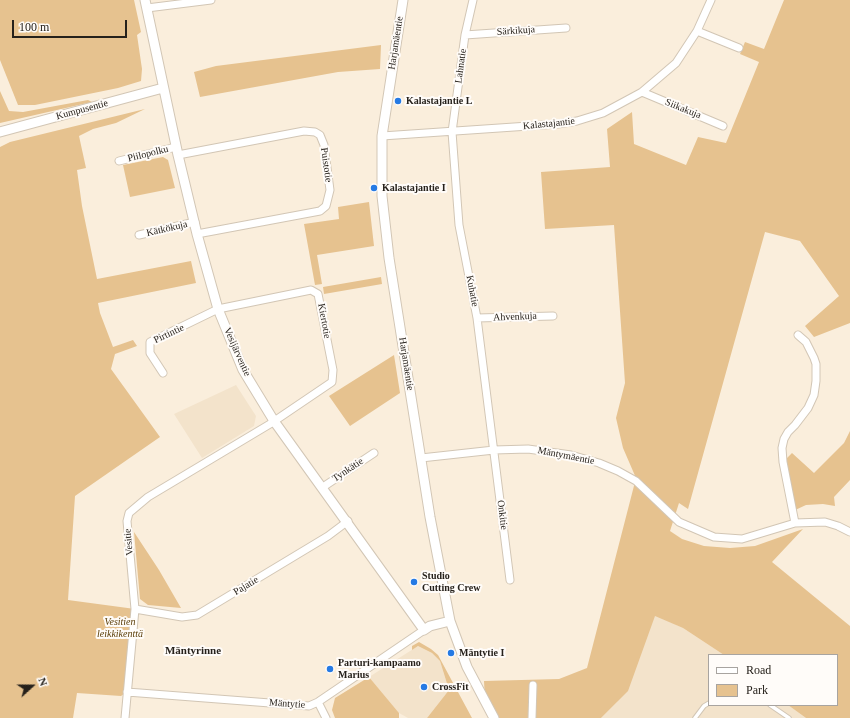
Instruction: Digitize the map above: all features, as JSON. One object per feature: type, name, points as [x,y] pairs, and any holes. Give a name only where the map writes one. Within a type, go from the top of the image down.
[{"type":"street","points":[[146,4],[211,0]]},
{"type":"street","name":"Harjamäentie","points":[[403,0],[382,136],[383,204],[389,258],[432,531],[450,621],[467,667],[494,718]]},
{"type":"street","name":"Lahnatie","points":[[452,132],[465,35],[473,0]]},
{"type":"street","name":"Kalastajantie","points":[[382,136],[452,132],[577,121],[603,113],[642,92],[676,63],[697,31],[711,0]]},
{"type":"street","name":"Vesijärventie","points":[[146,4],[177,151],[198,234],[218,309],[243,370],[274,420],[348,521],[424,630]]},
{"type":"street","name":"Särkikuja","points":[[465,35],[566,28]]},
{"type":"street","points":[[697,31],[739,48]]},
{"type":"street","name":"Kumpusentie","points":[[0,132],[163,88]]},
{"type":"street","name":"Siikakuja","points":[[642,92],[723,126]]},
{"type":"street","name":"Puistotie","points":[[177,151],[304,131],[315,132],[320,135],[324,145],[330,190],[326,206],[320,211],[198,234]]},
{"type":"street","name":"Kuhatie","points":[[452,132],[459,225],[477,318],[494,450]]},
{"type":"street","name":"Piilopolku","points":[[119,161],[177,151]]},
{"type":"street","name":"Kätkökuja","points":[[139,235],[195,222]]},
{"type":"street","name":"Kiertotie","points":[[218,309],[311,290],[318,294],[333,370],[332,382],[274,420]]},
{"type":"street","name":"Pirtintie","points":[[163,372],[150,353],[150,342],[218,309]]},
{"type":"street","name":"Ahvenkuja","points":[[477,318],[553,316]]},
{"type":"street","points":[[795,523],[783,462],[782,448],[784,439],[788,432],[808,408],[814,396],[816,381],[814,358],[806,342],[798,335]]},
{"type":"street","name":"Vesitie","points":[[125,718],[136,609],[127,521],[129,513],[148,497],[274,420]]},
{"type":"street","name":"Mäntymäentie","points":[[421,458],[494,450],[528,449],[571,455],[618,470],[636,482],[679,522],[714,537],[742,539],[795,523],[825,522],[850,532]]},
{"type":"street","name":"Onkitie","points":[[494,450],[510,580]]},
{"type":"street","name":"Tynkätie","points":[[323,487],[374,453]]},
{"type":"street","name":"Pajatie","points":[[136,609],[182,617],[197,616],[328,536],[348,521]]},
{"type":"street","points":[[424,630],[430,626],[450,621]]},
{"type":"street","name":"Mäntytie","points":[[127,692],[309,706],[318,702],[424,630]]},
{"type":"street","points":[[532,685],[532,718]]},
{"type":"street","points":[[318,702],[326,718]]},
{"type":"lane","points":[[695,718],[704,706],[708,704]]},
{"type":"lane","points":[[771,706],[789,718]]},
{"type":"shaded area","points":[[236,385],[256,416],[254,426],[202,458],[174,414]]},
{"type":"shaded area","points":[[655,615],[683,628],[722,654],[708,654],[708,706],[789,706],[806,718],[601,718],[617,702]]},
{"type":"shaded area","points":[[418,646],[432,653],[440,661],[449,690],[427,718],[408,718],[399,713],[369,677]]},
{"type":"green space","points":[[0,0],[134,0],[141,32],[137,35],[142,69],[141,81],[118,88],[35,105],[18,105],[0,60]]},
{"type":"green space","points":[[784,0],[850,0],[850,323],[814,337],[805,326],[839,296],[800,241],[765,232],[688,509],[679,503],[670,531],[682,539],[704,546],[730,548],[755,546],[803,529],[772,562],[850,626],[850,718],[806,718],[789,706],[838,706],[838,654],[722,654],[683,628],[655,616],[628,691],[601,718],[496,718],[485,700],[484,681],[559,679],[587,668],[636,478],[623,448],[616,418],[625,383],[614,225],[545,229],[541,172],[610,167],[607,129],[632,112],[634,144],[686,165],[698,137],[726,143],[759,62],[740,54],[745,42],[764,49]]},
{"type":"green space","points":[[381,45],[380,69],[338,72],[200,97],[194,72],[216,66]]},
{"type":"green space","points":[[0,91],[9,111],[23,112],[88,100],[92,102],[0,123]]},
{"type":"green space","name":"Vesitien leikkikenttä","points":[[145,109],[116,123],[93,129],[79,136],[86,168],[77,170],[82,206],[97,279],[191,261],[196,283],[98,303],[100,313],[113,347],[133,340],[137,346],[115,354],[111,369],[160,437],[75,496],[68,600],[135,609],[127,692],[121,696],[77,693],[73,718],[0,718],[0,147],[10,142]]},
{"type":"green space","points":[[163,157],[168,160],[175,188],[130,197],[123,165]]},
{"type":"green space","points":[[369,202],[374,246],[317,255],[322,284],[315,285],[304,224],[339,219],[338,207]]},
{"type":"green space","points":[[381,277],[382,284],[324,294],[323,287]]},
{"type":"green space","points":[[394,355],[400,393],[350,426],[329,396]]},
{"type":"green space","points":[[850,431],[850,480],[834,497],[835,506],[823,504],[806,505],[793,511],[783,462],[792,453],[814,473],[844,443]]},
{"type":"green space","points":[[134,532],[159,570],[181,608],[148,605],[140,599]]},
{"type":"green space","points":[[419,642],[438,655],[472,718],[427,718],[449,690],[440,661],[432,653],[418,646],[412,650],[412,646]]},
{"type":"green space","points":[[369,677],[399,713],[399,718],[335,718],[332,710],[335,698]]},
{"type":"place","name":"Kalastajantie L","points":[[398,101]]},
{"type":"place","name":"Kalastajantie I","points":[[374,188]]},
{"type":"place","name":"Studio Cutting Crew","points":[[414,582]]},
{"type":"place","name":"Mäntytie I","points":[[451,653]]},
{"type":"place","name":"Parturi-kampaamo Marius","points":[[330,669]]},
{"type":"place","name":"CrossFit","points":[[424,687]]},
{"type":"district","name":"Mäntyrinne","points":[[193,651]]}]
